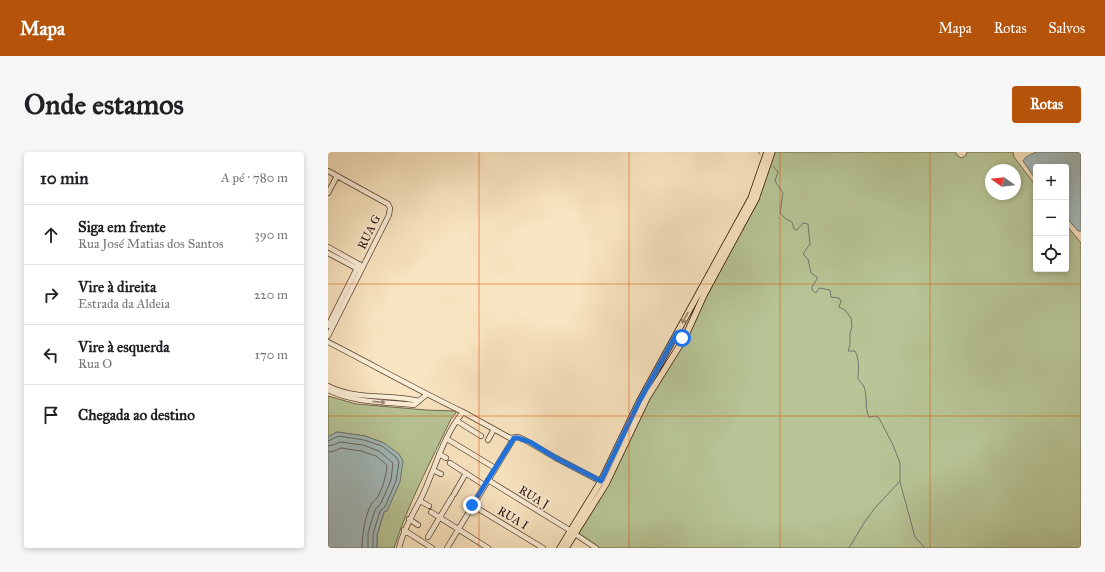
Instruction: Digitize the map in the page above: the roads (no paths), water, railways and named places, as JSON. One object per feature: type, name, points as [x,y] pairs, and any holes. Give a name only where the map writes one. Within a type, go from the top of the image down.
[{"type":"main road","points":[[603,483],[639,402],[751,198],[767,152]]},
{"type":"main road","points":[[560,548],[573,532],[603,483],[647,398],[685,337],[704,295],[756,199],[772,152]]},
{"type":"main road","points":[[677,333],[680,337],[685,337]]},
{"type":"main road","points":[[670,345],[672,343],[676,344],[678,349]]},
{"type":"main road","points":[[566,548],[573,532]]},
{"type":"street","points":[[328,171],[337,176],[328,193]]},
{"type":"street","name":"RUA G","points":[[337,176],[390,206],[388,215],[360,268]]},
{"type":"street","points":[[328,247],[360,268]]},
{"type":"street","points":[[328,253],[360,268]]},
{"type":"street","points":[[328,326],[360,268]]},
{"type":"street","points":[[328,336],[360,268]]},
{"type":"street","points":[[328,342],[510,438],[518,438],[530,442],[556,458],[603,483]]},
{"type":"street","points":[[329,388],[360,394],[419,401],[426,394]]},
{"type":"street","points":[[399,548],[404,530],[420,501],[439,454],[463,412]]},
{"type":"street","points":[[457,421],[481,436]]},
{"type":"street","points":[[488,440],[494,429]]},
{"type":"street","points":[[446,548],[514,438]]},
{"type":"street","points":[[447,439],[495,468]]},
{"type":"street","points":[[439,454],[446,458]]},
{"type":"street","points":[[450,463],[484,485]]},
{"type":"street","points":[[433,470],[441,474]]},
{"type":"street","points":[[428,537],[466,474]]},
{"type":"street","name":"RUA J","points":[[488,480],[573,532],[596,548]]},
{"type":"street","points":[[420,501],[429,506]]},
{"type":"street","name":"RUA I","points":[[472,505],[543,548]]},
{"type":"street","points":[[431,512],[488,548]]},
{"type":"street","points":[[409,519],[418,525]]},
{"type":"street","points":[[404,530],[431,548]]},
{"type":"water","points":[[1036,152],[1081,152],[1081,231],[1078,231],[1069,220],[1069,164],[1033,164],[1033,176],[1023,161],[1026,157]]},
{"type":"water","points":[[337,432],[365,436],[384,443],[399,454],[403,461],[400,482],[387,511],[384,512],[377,535],[376,548],[328,548],[328,437]]},
{"type":"waterway","points":[[773,166],[778,172],[775,181],[783,193],[780,213],[792,222],[794,229],[797,230],[803,223],[808,224],[810,244],[803,254],[808,259],[811,273],[817,277],[812,290],[816,293],[819,288],[830,290],[831,297],[839,298],[841,301],[839,307],[845,310],[851,318],[852,326],[848,351],[855,351],[857,354],[858,379],[863,385],[866,394],[866,406],[869,417],[876,416],[879,418],[893,445],[900,463],[900,482],[915,537],[925,548]]},
{"type":"waterway","points":[[849,548],[875,508],[899,482]]}]
